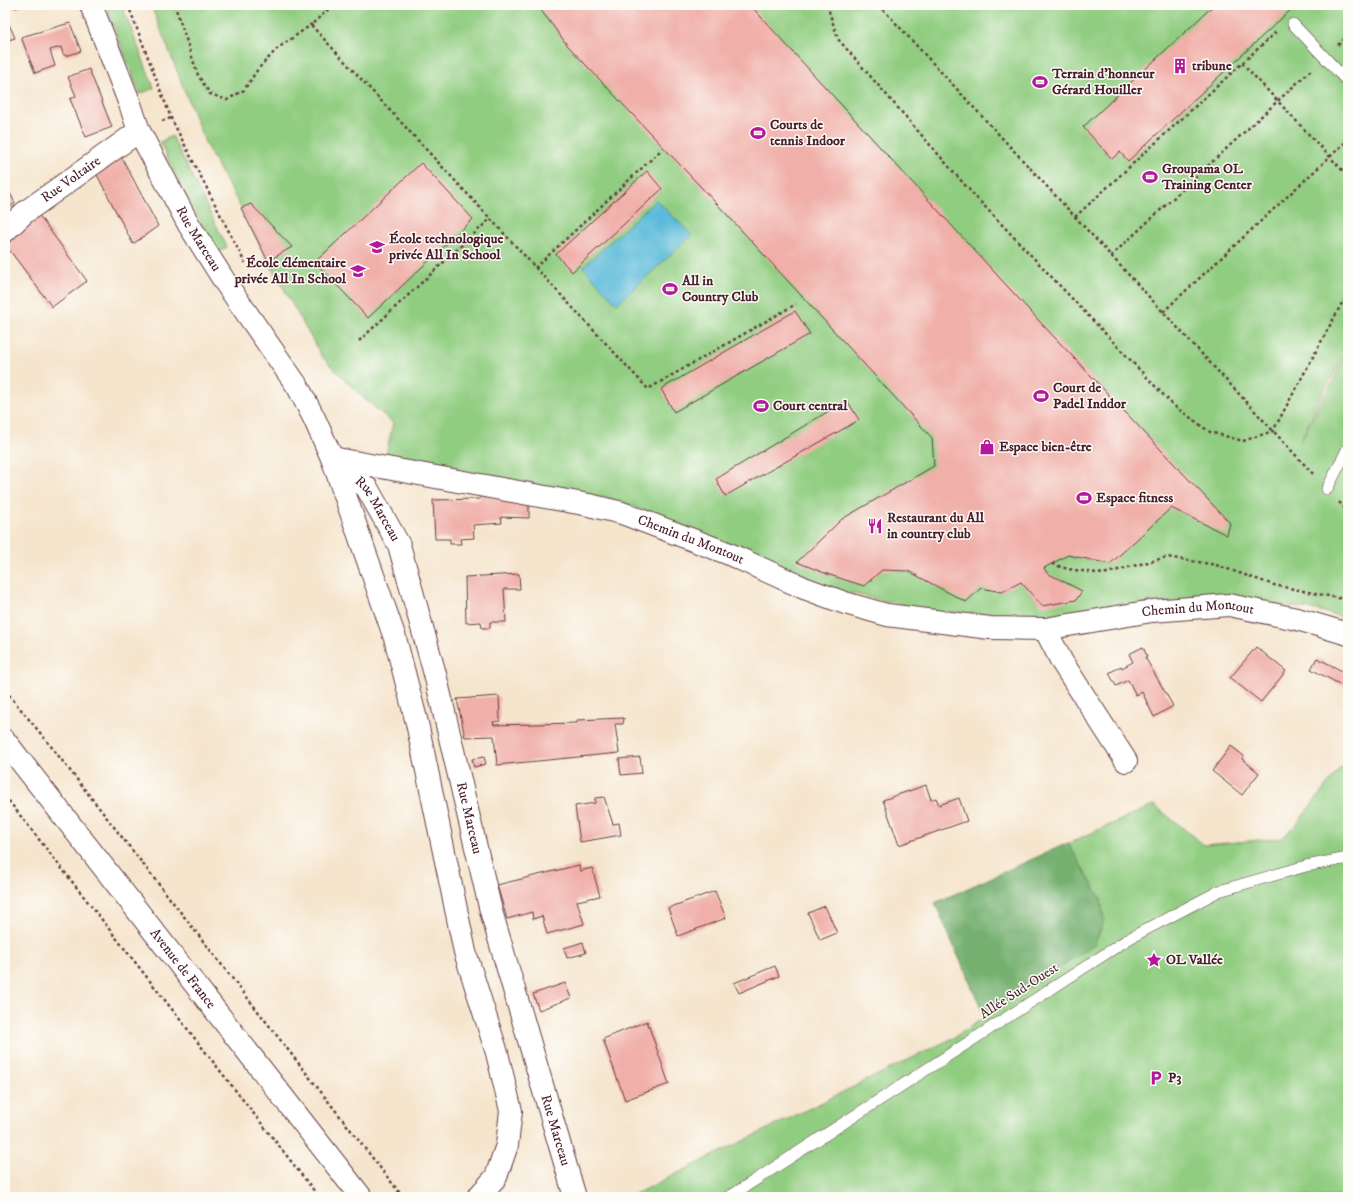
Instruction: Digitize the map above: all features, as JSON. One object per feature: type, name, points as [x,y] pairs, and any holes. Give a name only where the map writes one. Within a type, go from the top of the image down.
[{"type":"street","name":"Rue Marceau","points":[[91,5],[130,104],[139,131],[189,225],[227,286],[298,388],[314,418],[332,458],[395,638],[417,723],[465,952],[497,1052],[511,1111],[507,1144],[496,1177],[478,1197]]},
{"type":"street","name":"Rue Voltaire","points":[[5,231],[24,213],[139,131]]},
{"type":"street","name":"Rue Marceau","points":[[332,458],[367,488],[399,545],[435,674],[491,911],[575,1197]]},
{"type":"street","name":"Chemin du Montout","points":[[332,458],[589,505],[622,513],[727,553],[804,588],[844,603],[887,615],[990,628],[1046,629],[1152,611],[1229,605],[1297,619],[1348,634]]},
{"type":"street","points":[[1046,629],[1062,662],[1126,761]]},
{"type":"street","name":"Avenue de France","points":[[5,741],[361,1197]]},
{"type":"lane","points":[[1293,24],[1348,82]]},
{"type":"lane","points":[[1327,489],[1346,455]]},
{"type":"lane","name":"Allée Sud-Ouest","points":[[729,1197],[1130,938],[1219,891],[1306,866],[1348,858]]},
{"type":"path","points":[[128,5],[171,118],[246,267]]},
{"type":"path","points":[[173,5],[177,12],[198,75],[210,94],[228,100],[244,90],[258,69],[278,48],[311,25],[333,5]]},
{"type":"path","points":[[827,5],[838,39],[971,192],[1173,405],[1210,432],[1242,441],[1273,431],[1342,303],[1348,295]]},
{"type":"path","points":[[879,5],[1348,512]]},
{"type":"path","points":[[307,22],[648,389],[796,304]]},
{"type":"path","points":[[1075,217],[1277,31]]},
{"type":"path","points":[[1111,256],[1348,36]]},
{"type":"path","points":[[1242,63],[1346,173]]},
{"type":"path","points":[[1163,312],[1348,140]]},
{"type":"path","points":[[535,268],[660,152]]},
{"type":"path","points":[[359,341],[490,219]]},
{"type":"path","points":[[1052,564],[1068,569],[1103,574],[1167,557],[1216,565],[1274,585],[1348,600]]},
{"type":"path","points":[[5,690],[402,1197]]},
{"type":"path","points":[[5,796],[318,1197]]},
{"type":"green space","points":[[105,5],[122,5],[154,88],[140,94]]},
{"type":"green space","name":"All in Country Club","points":[[151,5],[1348,5],[1348,349],[1325,389],[1300,442],[1348,352],[1348,619],[1317,610],[1243,600],[1044,618],[930,611],[823,587],[620,501],[386,455],[393,423],[359,394],[322,357],[268,261],[206,145]]},
{"type":"green space","points":[[172,136],[227,247],[217,253],[160,142]]},
{"type":"green space","name":"OL Vallée","points":[[1348,758],[1348,1197],[629,1197],[953,1038],[985,1017],[935,903],[1154,805],[1204,845],[1282,838],[1296,825]]},
{"type":"green space","points":[[1068,843],[1101,899],[1104,920],[1095,944],[985,1016],[935,903]]},
{"type":"water","points":[[656,200],[692,235],[617,304],[583,267]]},
{"type":"building","points":[[14,5],[25,5],[15,8]]},
{"type":"building","points":[[537,5],[750,5],[1040,322],[1230,523],[1227,535],[1171,508],[1110,564],[1068,555],[1044,568],[1047,573],[1082,591],[1076,600],[1042,606],[1021,582],[1002,592],[981,588],[966,602],[908,571],[882,570],[864,586],[797,562],[842,519],[934,466],[932,438],[731,219],[568,46]]},
{"type":"building","name":"tribune","points":[[1214,5],[1296,5],[1128,161],[1120,152],[1112,159],[1083,127]]},
{"type":"building","points":[[5,15],[15,38],[5,41]]},
{"type":"building","points":[[70,23],[81,51],[66,56],[63,54],[61,47],[50,50],[55,66],[35,73],[21,37]]},
{"type":"building","points":[[89,69],[112,127],[86,137],[70,99],[76,96],[68,77]]},
{"type":"building","points":[[121,156],[158,226],[133,244],[95,171]]},
{"type":"building","points":[[421,163],[473,219],[368,318],[315,262]]},
{"type":"building","points":[[647,171],[662,189],[572,272],[556,254]]},
{"type":"building","points":[[5,183],[15,203],[5,210]]},
{"type":"building","points":[[251,204],[292,247],[268,261],[241,208]]},
{"type":"building","points":[[38,214],[87,281],[52,307],[5,244],[5,239]]},
{"type":"building","points":[[795,311],[810,334],[674,412],[661,389]]},
{"type":"building","points":[[847,400],[859,420],[725,496],[716,479]]},
{"type":"building","points":[[480,493],[529,502],[529,518],[501,517],[502,523],[473,525],[474,538],[460,539],[461,544],[450,544],[450,539],[435,539],[433,500],[480,499]]},
{"type":"building","points":[[519,574],[520,589],[504,589],[506,622],[490,622],[490,628],[482,628],[481,622],[466,623],[465,577]]},
{"type":"building","points":[[1143,647],[1147,656],[1145,657],[1173,706],[1154,717],[1142,692],[1136,695],[1128,680],[1116,686],[1109,673],[1121,666],[1122,668],[1133,662],[1129,654]]},
{"type":"building","points":[[1256,647],[1286,671],[1261,702],[1230,678]]},
{"type":"building","points":[[1317,658],[1348,674],[1343,686],[1311,669]]},
{"type":"building","points":[[499,696],[500,721],[493,722],[494,725],[577,723],[577,720],[624,718],[623,724],[615,724],[619,753],[497,765],[494,736],[465,737],[457,699]]},
{"type":"building","points":[[1231,746],[1244,756],[1242,759],[1259,773],[1242,795],[1212,771]]},
{"type":"building","points":[[484,757],[486,764],[474,767],[472,759]]},
{"type":"building","points":[[640,757],[642,773],[621,775],[619,759]]},
{"type":"building","points":[[926,785],[931,800],[936,798],[939,805],[959,798],[967,821],[899,845],[883,800]]},
{"type":"building","points":[[604,797],[613,824],[619,823],[621,835],[580,842],[575,806],[595,803],[595,798]]},
{"type":"building","points":[[579,865],[580,871],[592,868],[600,896],[577,901],[584,924],[547,934],[542,916],[533,919],[532,912],[507,919],[497,885]]},
{"type":"building","points":[[715,891],[726,918],[678,936],[668,908]]},
{"type":"building","points":[[825,906],[837,933],[820,940],[808,913]]},
{"type":"building","points":[[583,942],[586,953],[567,958],[564,948]]},
{"type":"building","points":[[775,966],[779,976],[739,993],[734,983]]},
{"type":"building","points":[[565,983],[571,998],[539,1010],[533,994]]},
{"type":"building","points":[[647,1021],[669,1084],[625,1100],[603,1039]]},
{"type":"place","name":"tribune","points":[[1180,66]]},
{"type":"place","name":"Terrain d'honneur Gérard Houiller","points":[[1040,82]]},
{"type":"place","name":"Courts de tennis Indoor","points":[[758,133]]},
{"type":"place","name":"Groupama OL Training Center","points":[[1150,177]]},
{"type":"place","name":"École technologique privée All In School","points":[[377,247]]},
{"type":"place","name":"École élémentaire privée All In School","points":[[358,271]]},
{"type":"place","name":"All in Country Club","points":[[670,289]]},
{"type":"place","name":"Court de Padel Inddor","points":[[1041,396]]},
{"type":"place","name":"Court central","points":[[761,406]]},
{"type":"place","name":"Espace bien-être","points":[[987,447]]},
{"type":"place","name":"Espace fitness","points":[[1084,498]]},
{"type":"place","name":"Restaurant du All in country club","points":[[875,526]]},
{"type":"place","name":"OL Vallée","points":[[1154,960]]},
{"type":"place","name":"P3","points":[[1156,1078]]}]
